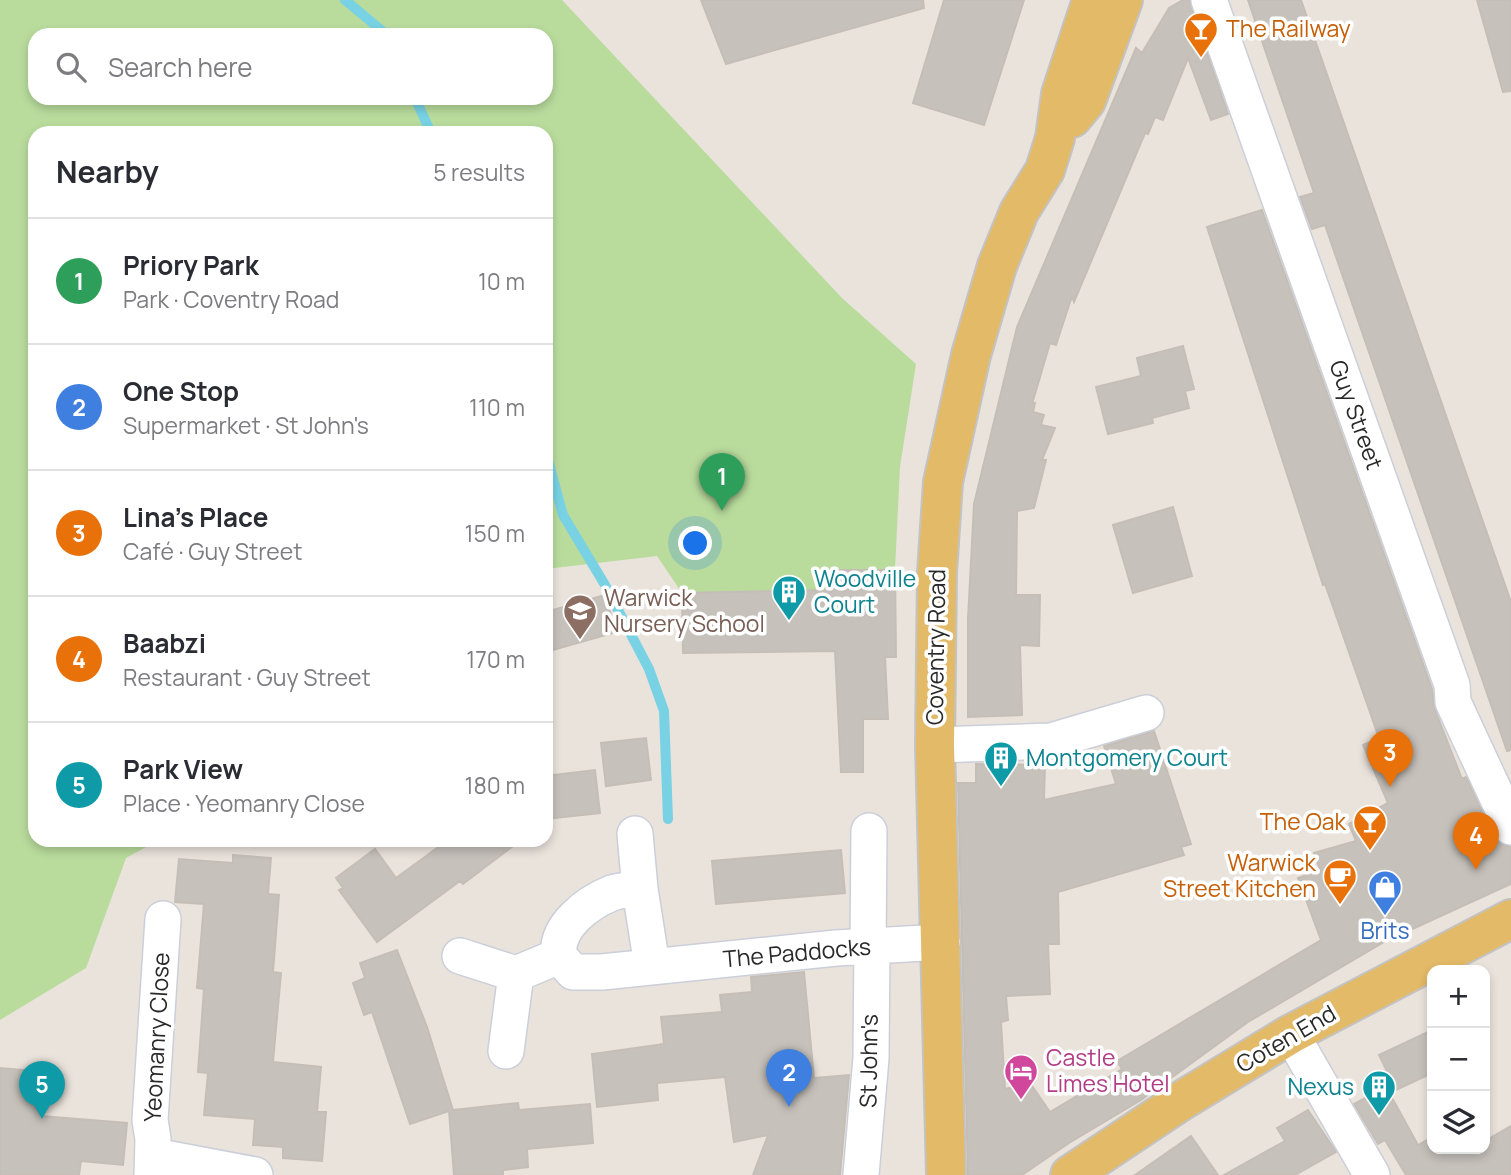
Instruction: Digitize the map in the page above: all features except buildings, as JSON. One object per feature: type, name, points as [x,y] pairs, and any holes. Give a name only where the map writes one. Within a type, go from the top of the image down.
[{"type":"main road","name":"Coventry Road","points":[[946,1175],[935,745],[938,532],[950,444],[997,266],[1019,212],[1045,170],[1055,138],[1061,94],[1092,0]]},
{"type":"main road","name":"Coventry Road","points":[[1055,138],[1086,101],[1123,0]]},
{"type":"main road","name":"Coten End","points":[[1070,1175],[1181,1101],[1291,1034],[1511,919]]},
{"type":"street","name":"Guy Street","points":[[1209,0],[1452,685],[1454,702],[1511,827]]},
{"type":"street","points":[[935,745],[1051,741],[1146,713]]},
{"type":"street","name":"St John's","points":[[861,1175],[869,1093],[869,831]]},
{"type":"street","points":[[635,834],[652,966]]},
{"type":"street","points":[[460,956],[516,974],[559,956],[560,936],[572,919],[612,893],[640,889]]},
{"type":"street","name":"Yeomanry Close","points":[[163,919],[150,1120],[153,1165],[255,1175]]},
{"type":"street","name":"The Paddocks","points":[[559,956],[573,972],[942,942]]},
{"type":"street","points":[[506,1051],[516,974]]},
{"type":"street","points":[[1291,1034],[1371,1175]]},
{"type":"green space","points":[[0,0],[562,0],[842,298],[916,364],[900,467],[895,570],[826,570],[826,590],[682,593],[657,556],[553,568],[553,126],[28,126],[28,847],[146,847],[126,858],[86,968],[0,1020]]},
{"type":"waterway","points":[[345,0],[379,28]]},
{"type":"waterway","points":[[418,105],[428,126]]},
{"type":"waterway","points":[[553,479],[563,515],[605,585],[649,669],[664,711],[668,819]]},
{"type":"place","name":"The Railway","points":[[1201,59]]},
{"type":"place","name":"Priory Park","points":[[722,511]]},
{"type":"place","name":"Woodville Court","points":[[789,622]]},
{"type":"place","name":"Warwick Nursery School","points":[[580,641]]},
{"type":"place","name":"Lina's Place","points":[[1390,787]]},
{"type":"place","name":"Montgomery Court","points":[[1001,788]]},
{"type":"place","name":"The Oak","points":[[1370,852]]},
{"type":"place","name":"Baabzi","points":[[1476,870]]},
{"type":"place","name":"Warwick Street Kitchen","points":[[1340,906]]},
{"type":"place","name":"Brits","points":[[1385,917]]},
{"type":"place","name":"Castle Limes Hotel","points":[[1021,1101]]},
{"type":"place","name":"One Stop","points":[[789,1107]]},
{"type":"place","name":"Nexus","points":[[1379,1117]]},
{"type":"place","name":"Park View","points":[[42,1119]]}]
